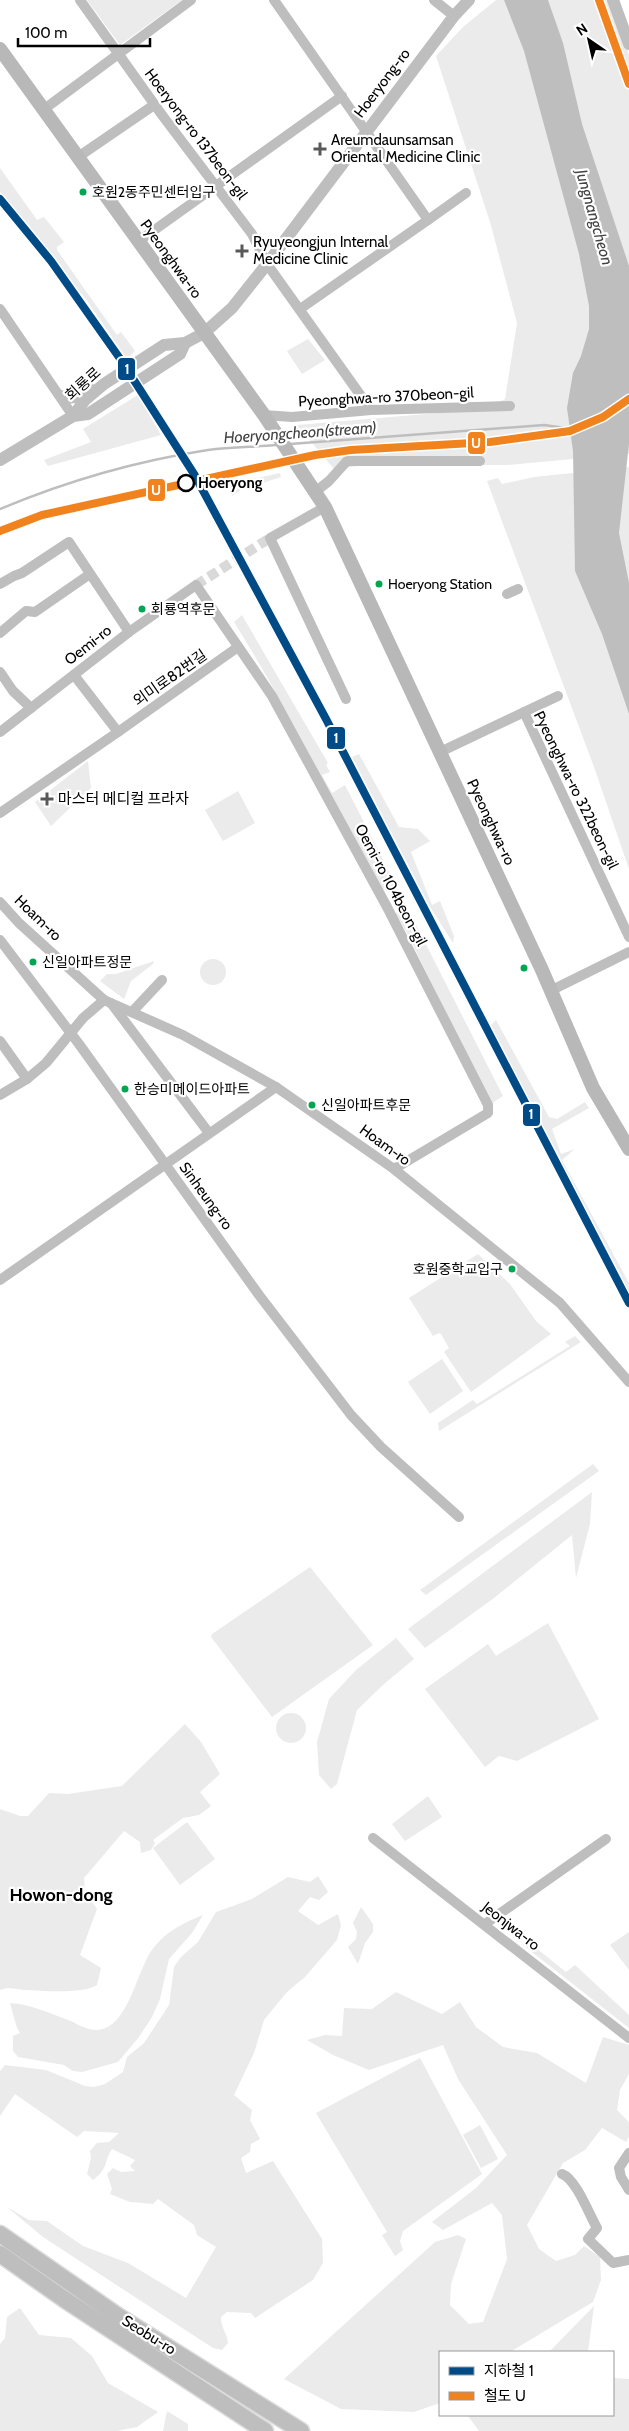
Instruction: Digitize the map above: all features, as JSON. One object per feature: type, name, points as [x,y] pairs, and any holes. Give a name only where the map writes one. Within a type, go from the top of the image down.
[{"type":"highway","name":"Seobu-ro","points":[[0,2234],[95,2301],[301,2431]]},
{"type":"highway","name":"Seobu-ro","points":[[0,2254],[72,2305],[265,2431]]},
{"type":"main road","name":"Pyeonghwa-ro","points":[[0,49],[264,415],[325,507],[552,990],[593,1088],[629,1150]]},
{"type":"street","name":"Hoeryong-ro 137beon-gil","points":[[80,0],[154,105],[252,234],[267,264],[372,410]]},
{"type":"street","points":[[44,110],[190,0]]},
{"type":"street","points":[[274,0],[367,130],[428,220]]},
{"type":"street","points":[[434,0],[454,16]]},
{"type":"street","name":"Hoeryong-ro","points":[[204,333],[232,308],[454,16],[469,0]]},
{"type":"street","points":[[613,0],[629,44]]},
{"type":"street","points":[[139,242],[342,96]]},
{"type":"street","points":[[78,158],[154,105]]},
{"type":"street","points":[[300,309],[466,193]]},
{"type":"street","points":[[0,460],[73,416],[1,312]]},
{"type":"street","name":"회룡로","points":[[73,416],[85,400],[104,384],[164,345],[185,343],[204,333]]},
{"type":"street","name":"회룡로","points":[[73,416],[88,414],[154,372],[180,354],[185,343]]},
{"type":"street","points":[[58,393],[67,399],[74,400],[104,384]]},
{"type":"street","name":"Pyeonghwa-ro 370beon-gil","points":[[264,415],[292,417],[372,410],[510,406]]},
{"type":"street","points":[[315,492],[329,481],[347,461],[480,461]]},
{"type":"street","points":[[325,507],[270,538],[346,699]]},
{"type":"street","points":[[0,584],[22,573],[69,542],[129,632]]},
{"type":"street","points":[[0,633],[26,610],[35,612],[90,574]]},
{"type":"street","name":"Oemi-ro","points":[[0,732],[129,632],[196,585]]},
{"type":"street","name":"Oemi-ro 104beon-gil","points":[[196,585],[272,696],[387,907],[488,1106],[488,1113],[394,1169]]},
{"type":"street","points":[[507,594],[518,589]]},
{"type":"street","name":"외미로82번길","points":[[0,814],[238,647]]},
{"type":"street","points":[[0,672],[13,691],[31,708]]},
{"type":"street","points":[[74,675],[118,732]]},
{"type":"street","points":[[0,688],[13,691]]},
{"type":"street","points":[[524,712],[558,696]]},
{"type":"street","name":"Pyeonghwa-ro 322beon-gil","points":[[440,752],[524,712],[629,937]]},
{"type":"street","name":"Hoam-ro","points":[[0,902],[19,924],[107,1001],[183,1036],[276,1086],[394,1169],[560,1303],[629,1382]]},
{"type":"street","name":"Sinheung-ro","points":[[0,940],[334,1393],[381,1447],[459,1516]]},
{"type":"street","points":[[552,990],[629,952]]},
{"type":"street","points":[[132,1012],[162,980]]},
{"type":"street","points":[[0,1095],[27,1079],[46,1063],[70,1033],[107,1001],[209,1133]]},
{"type":"street","points":[[0,1043],[27,1079]]},
{"type":"street","points":[[0,1280],[276,1086]]},
{"type":"street","name":"Jeonjwa-ro","points":[[374,1838],[629,2038]]},
{"type":"street","points":[[485,1924],[606,1839]]},
{"type":"street","points":[[629,2154],[619,2168],[621,2177],[629,2190]]},
{"type":"street","points":[[562,2174],[568,2176],[573,2183],[596,2228],[588,2239],[613,2263],[629,2260]]},
{"type":"shaded area","points":[[87,0],[182,0],[120,45]]},
{"type":"shaded area","points":[[496,0],[610,0],[629,55],[629,454],[507,465],[358,466],[334,469],[297,425],[485,409],[505,399],[517,323],[490,222],[436,56],[463,27]]},
{"type":"shaded area","points":[[0,168],[37,220],[44,217],[64,242],[57,247],[57,250],[117,335],[121,332],[135,351],[127,359],[87,301],[0,191]]},
{"type":"shaded area","points":[[308,339],[325,360],[302,374],[287,351]]},
{"type":"shaded area","points":[[138,395],[161,435],[48,466],[44,460],[91,442],[83,429]]},
{"type":"shaded area","points":[[629,467],[629,869],[594,767],[487,481],[498,478],[502,484],[534,477]]},
{"type":"shaded area","points":[[280,473],[281,477],[241,490],[232,496],[230,484]]},
{"type":"shaded area","points":[[242,615],[328,763],[326,765],[330,772],[322,775],[332,793],[345,785],[503,1096],[491,1104],[407,933],[395,913],[402,912],[391,888],[381,890],[291,721],[234,622]]},
{"type":"shaded area","points":[[359,754],[399,827],[418,829],[430,841],[411,852],[432,905],[440,901],[454,936],[453,943],[430,907],[352,757]]},
{"type":"shaded area","points":[[88,761],[91,788],[51,826],[35,802]]},
{"type":"shaded area","points":[[238,791],[255,823],[223,841],[205,810]]},
{"type":"shaded area","points":[[213,959],[222,963],[226,972],[222,981],[213,985],[204,981],[200,972],[204,963]]},
{"type":"shaded area","points":[[154,961],[153,964],[131,981],[124,999],[100,981],[107,974],[116,974]]},
{"type":"shaded area","points":[[496,1020],[549,1117],[557,1119],[585,1102],[589,1108],[552,1129],[561,1154],[575,1149],[562,1160],[629,1283],[629,1295],[489,1027]]},
{"type":"shaded area","points":[[478,1254],[510,1284],[536,1321],[551,1334],[471,1392],[444,1352],[449,1348],[441,1334],[433,1336],[409,1298]]},
{"type":"shaded area","points":[[575,1336],[581,1342],[439,1431],[438,1423],[473,1400],[477,1404],[570,1346],[565,1342]]},
{"type":"shaded area","points":[[442,1359],[463,1391],[430,1414],[408,1382]]},
{"type":"shaded area","points":[[593,1464],[599,1471],[426,1595],[420,1590]]},
{"type":"shaded area","points":[[592,1492],[590,1524],[576,1578],[572,1535],[494,1598],[425,1648],[408,1629]]},
{"type":"shaded area","points":[[310,1567],[373,1645],[272,1717],[211,1637],[212,1634]]},
{"type":"shaded area","points":[[548,1623],[599,1719],[517,1761],[499,1756],[485,1767],[425,1689],[488,1644],[496,1656]]},
{"type":"shaded area","points":[[396,1638],[414,1659],[357,1710],[337,1784],[331,1789],[319,1775],[317,1742],[329,1699],[356,1670]]},
{"type":"shaded area","points":[[291,1713],[297,1714],[305,1722],[305,1734],[297,1742],[291,1743],[285,1742],[277,1734],[276,1728],[277,1722],[285,1714]]},
{"type":"shaded area","points":[[185,1724],[201,1742],[220,1774],[200,1792],[211,1806],[199,1815],[183,1818],[153,1840],[155,1843],[151,1850],[141,1853],[140,1842],[124,1831],[84,1878],[85,1891],[97,1909],[80,1955],[101,1968],[97,1985],[73,1991],[10,1988],[0,1990],[0,1809],[20,1816],[28,1816],[49,1793],[68,1794],[122,1786]]},
{"type":"shaded area","points":[[428,1796],[442,1817],[405,1841],[392,1824]]},
{"type":"shaded area","points":[[187,1822],[215,1859],[180,1885],[153,1848]]},
{"type":"shaded area","points":[[318,1876],[328,1892],[319,1900],[310,1897],[298,1911],[318,1925],[338,1914],[341,1925],[337,1940],[305,1977],[287,1992],[264,2020],[254,2053],[234,2095],[252,2110],[250,2120],[260,2139],[251,2144],[250,2152],[241,2158],[246,2173],[273,2161],[322,2239],[323,2263],[313,2280],[255,2318],[251,2313],[227,2312],[221,2317],[228,2343],[222,2350],[213,2348],[43,2237],[7,2207],[29,2220],[47,2221],[83,2246],[128,2263],[186,2298],[216,2247],[197,2235],[194,2225],[158,2199],[153,2204],[130,2202],[110,2194],[112,2189],[107,2174],[113,2168],[121,2172],[135,2171],[130,2166],[135,2160],[112,2149],[104,2169],[98,2176],[93,2180],[87,2174],[91,2158],[90,2151],[97,2143],[109,2142],[119,2133],[84,2131],[77,2137],[15,2094],[0,2116],[0,2071],[5,2065],[46,2070],[85,2086],[94,2087],[105,2084],[123,2072],[127,2057],[144,2043],[169,2005],[174,1967],[181,1957],[198,1942],[216,1912],[252,1899],[288,1877],[310,1882]]},
{"type":"shaded area","points":[[361,1907],[373,1924],[373,1932],[365,1943],[358,1964],[348,1947],[356,1939],[357,1932],[353,1923]]},
{"type":"shaded area","points":[[203,1915],[192,1933],[169,1959],[160,1999],[152,2017],[139,2037],[118,2062],[82,2072],[73,2071],[64,2065],[18,2057],[13,2051],[13,2036],[20,2033],[10,2003],[39,2009],[89,2029],[97,2030],[108,2027],[125,2008],[148,1956],[155,1946],[177,1928]]},
{"type":"shaded area","points":[[629,1932],[629,1970],[610,1945]]},
{"type":"shaded area","points":[[526,1940],[566,1972],[575,1965],[629,2015],[629,2028],[523,1945]]},
{"type":"shaded area","points":[[396,1992],[442,2014],[460,2002],[476,2027],[503,2047],[537,2053],[586,2083],[603,2037],[629,2045],[629,2074],[620,2090],[617,2110],[629,2122],[629,2137],[626,2142],[602,2128],[585,2150],[563,2163],[527,2225],[539,2249],[556,2261],[575,2255],[584,2246],[600,2257],[601,2280],[593,2302],[512,2351],[439,2351],[439,2403],[414,2412],[341,2409],[284,2379],[435,2242],[458,2235],[466,2239],[451,2284],[450,2305],[469,2324],[483,2322],[507,2259],[502,2215],[492,2203],[443,2230],[432,2222],[476,2188],[507,2155],[458,2079],[443,2045],[369,2070],[333,2055],[307,2040],[325,2035],[342,2036],[344,2008],[372,2009]]},
{"type":"shaded area","points":[[420,2058],[482,2174],[403,2231],[400,2241],[403,2250],[395,2256],[382,2235],[387,2232],[316,2113]]},
{"type":"shaded area","points":[[480,2125],[498,2159],[481,2168],[463,2135]]},
{"type":"shaded area","points":[[594,2306],[588,2351],[550,2351]]},
{"type":"shaded area","points":[[20,2308],[39,2335],[71,2338],[92,2356],[108,2383],[158,2412],[137,2427],[117,2431],[0,2431],[0,2344],[5,2338],[7,2317]]},
{"type":"shaded area","points":[[614,2377],[629,2379],[629,2431],[479,2431],[468,2416],[614,2416]]},
{"type":"shaded area","points":[[167,2411],[188,2424],[188,2431],[163,2431]]},
{"type":"water","name":"Jungnangcheon","points":[[504,0],[548,0],[563,43],[582,124],[629,266],[629,444],[619,533],[629,583],[629,714],[602,634],[575,571],[573,451],[567,408],[573,373],[581,356],[589,329],[589,306],[579,254],[524,51]]},
{"type":"waterway","name":"Hoeryongcheon(stream)","points":[[290,444],[544,425],[573,429]]},
{"type":"waterway","name":"Hoeryongcheon(stream)","points":[[0,509],[76,481],[128,466],[208,450],[277,445]]},
{"type":"tunnel","points":[[196,585],[270,538]]},
{"type":"metro line","name":"1","points":[[0,199],[51,261],[121,360],[194,474],[326,719],[629,1303]]},
{"type":"rail line","name":"U","points":[[599,0],[629,84]]},
{"type":"rail line","name":"U","points":[[0,531],[42,515],[315,455],[351,450],[490,442],[570,431],[603,417],[629,399]]},
{"type":"place","name":"Areumdaunsamsan Oriental Medicine Clinic","points":[[320,149]]},
{"type":"place","name":"호원2동주민센터입구","points":[[83,192]]},
{"type":"place","name":"Ryuyeongjun Internal Medicine Clinic","points":[[242,251]]},
{"type":"place","name":"Hoeryong","points":[[186,483]]},
{"type":"place","name":"Hoeryong Station","points":[[379,584]]},
{"type":"place","name":"회룡역후문","points":[[142,609]]},
{"type":"place","name":"마스터 메디컬 프라자","points":[[47,799]]},
{"type":"place","name":"신일아파트정문","points":[[33,962]]},
{"type":"place","name":"한승미메이드아파트","points":[[125,1089]]},
{"type":"place","name":"신일아파트후문","points":[[312,1105]]},
{"type":"place","name":"호원중학교입구","points":[[512,1269]]},
{"type":"district","name":"Howon-dong","points":[[61,1895]]}]
